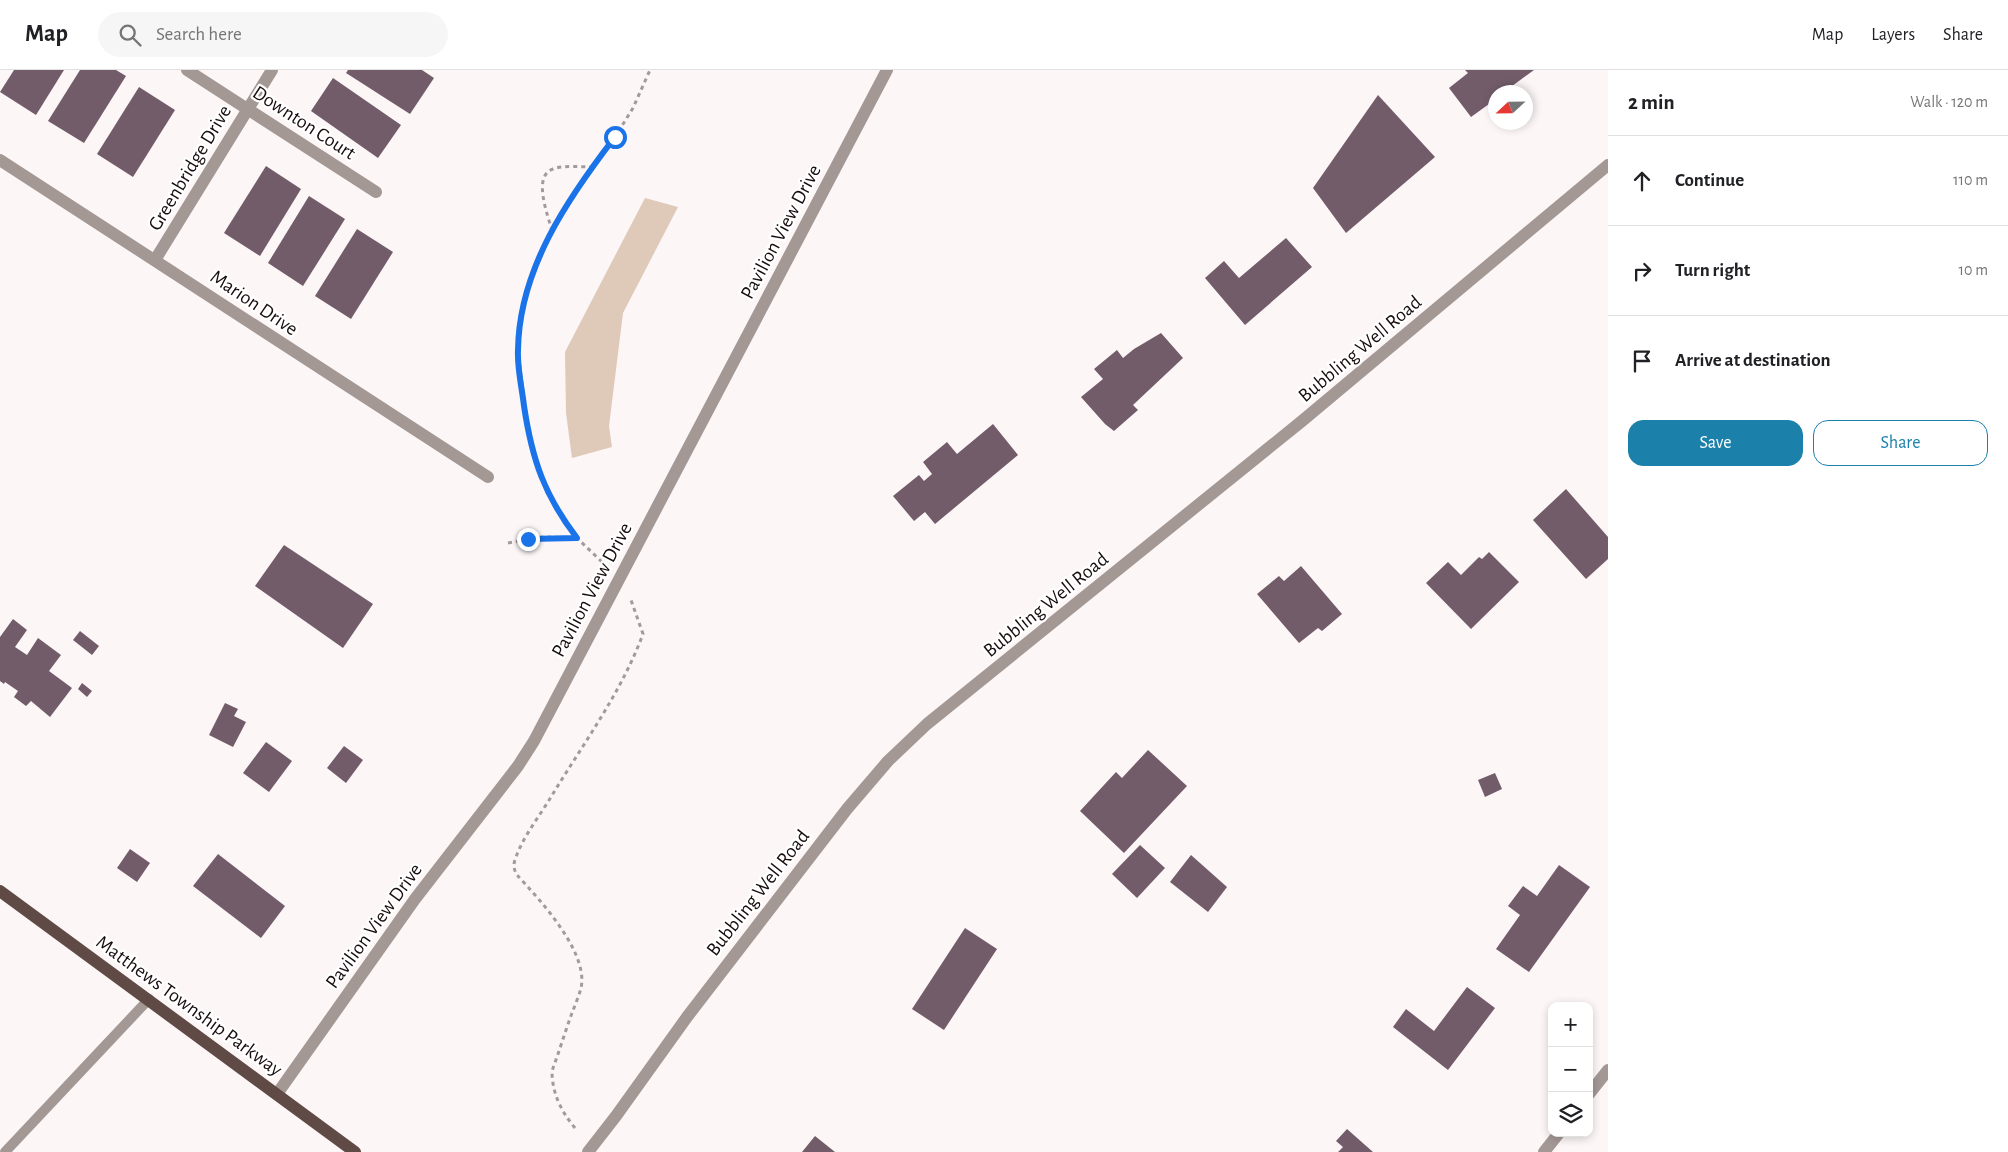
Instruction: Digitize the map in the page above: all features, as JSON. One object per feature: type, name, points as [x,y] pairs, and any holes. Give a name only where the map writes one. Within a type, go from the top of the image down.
[{"type":"main road","name":"Matthews Township Parkway","points":[[0,891],[149,998],[355,1152]]},
{"type":"street","name":"Downton Court","points":[[187,70],[376,192]]},
{"type":"street","name":"Greenbridge Drive","points":[[156,260],[272,70]]},
{"type":"street","name":"Pavilion View Drive","points":[[277,1094],[416,898],[518,766],[534,741],[887,70]]},
{"type":"street","name":"Marion Drive","points":[[0,160],[488,477]]},
{"type":"street","name":"Bubbling Well Road","points":[[588,1152],[687,1017],[847,809],[888,761],[927,724],[1295,427],[1608,165]]},
{"type":"street","points":[[1591,1092],[1608,1070]]},
{"type":"street","points":[[1544,1152],[1556,1137]]},
{"type":"lane","points":[[4,1152],[149,998]]},
{"type":"path","points":[[602,562],[577,538],[565,522],[541,479],[534,459],[528,432],[518,351],[520,324],[535,266],[552,231],[592,167],[615,137],[633,108],[650,70]]},
{"type":"path","points":[[552,231],[543,195],[542,183],[544,176],[550,170],[559,168],[592,167]]},
{"type":"path","points":[[508,543],[544,537],[577,538]]},
{"type":"path","points":[[574,1128],[559,1103],[552,1083],[552,1071],[582,986],[580,970],[573,950],[561,927],[546,906],[517,875],[514,870],[514,862],[529,832],[624,678],[638,649],[643,634],[628,592]]},
{"type":"shaded area","points":[[645,198],[678,207],[623,313],[609,426],[612,447],[572,458],[566,413],[565,352]]},
{"type":"building","points":[[14,70],[64,70],[36,115],[0,92]]},
{"type":"building","points":[[80,70],[116,70],[126,76],[84,143],[48,121]]},
{"type":"building","points":[[348,70],[422,70],[434,78],[410,114],[346,73]]},
{"type":"building","points":[[1465,70],[1534,70],[1514,85],[1488,85],[1488,105],[1471,117],[1449,88],[1468,73]]},
{"type":"building","points":[[333,78],[401,125],[378,158],[311,111]]},
{"type":"building","points":[[139,87],[175,110],[133,177],[97,154]]},
{"type":"building","points":[[1378,95],[1435,157],[1346,233],[1313,188]]},
{"type":"building","points":[[266,166],[301,189],[260,256],[224,233]]},
{"type":"building","points":[[309,196],[345,219],[303,286],[268,263]]},
{"type":"building","points":[[357,229],[393,252],[351,319],[315,296]]},
{"type":"building","points":[[1286,238],[1312,267],[1245,325],[1205,278],[1224,261],[1239,278]]},
{"type":"building","points":[[1161,333],[1183,358],[1133,405],[1138,410],[1114,431],[1105,424],[1081,397],[1103,379],[1094,369],[1117,350],[1123,358]]},
{"type":"building","points":[[993,424],[1018,455],[935,524],[925,512],[914,521],[893,496],[919,475],[924,481],[932,474],[923,462],[947,442],[957,454]]},
{"type":"building","points":[[1566,489],[1608,537],[1608,559],[1586,579],[1533,520]]},
{"type":"building","points":[[284,545],[373,604],[343,648],[255,586]]},
{"type":"building","points":[[1489,552],[1519,582],[1471,629],[1426,583],[1448,562],[1461,575],[1479,557],[1482,559]]},
{"type":"building","points":[[1301,566],[1342,614],[1322,631],[1318,628],[1299,643],[1257,594],[1279,576],[1284,581]]},
{"type":"building","points":[[13,619],[27,630],[15,647],[27,655],[38,638],[61,655],[49,671],[72,688],[50,717],[31,701],[26,706],[14,697],[18,691],[5,682],[4,684],[0,681],[0,637]]},
{"type":"building","points":[[80,631],[99,646],[92,655],[73,640]]},
{"type":"building","points":[[82,683],[92,691],[87,697],[78,689]]},
{"type":"building","points":[[225,703],[238,709],[234,716],[246,722],[233,747],[209,735]]},
{"type":"building","points":[[266,742],[292,761],[269,792],[243,773]]},
{"type":"building","points":[[344,746],[363,760],[346,783],[327,768]]},
{"type":"building","points":[[1148,750],[1187,786],[1124,853],[1080,811],[1116,772],[1122,778]]},
{"type":"building","points":[[1495,773],[1502,789],[1485,797],[1478,780]]},
{"type":"building","points":[[1140,845],[1165,868],[1137,898],[1112,874]]},
{"type":"building","points":[[130,849],[150,863],[137,882],[117,868]]},
{"type":"building","points":[[218,854],[285,906],[261,938],[193,886]]},
{"type":"building","points":[[1191,855],[1227,887],[1208,912],[1170,882]]},
{"type":"building","points":[[1559,865],[1590,887],[1529,972],[1496,949],[1520,915],[1508,906],[1523,886],[1537,896]]},
{"type":"building","points":[[965,928],[997,949],[944,1030],[912,1009]]},
{"type":"building","points":[[1467,987],[1495,1008],[1448,1070],[1393,1027],[1406,1009],[1434,1031]]},
{"type":"building","points":[[1347,1129],[1373,1152],[1338,1152],[1343,1147],[1336,1141]]},
{"type":"building","points":[[815,1136],[835,1152],[802,1152]]},
{"type":"route","points":[[528,539],[544,537],[577,538],[551,498],[541,479],[534,459],[528,432],[518,351],[524,300],[535,266],[546,241],[592,167],[615,137]]}]
